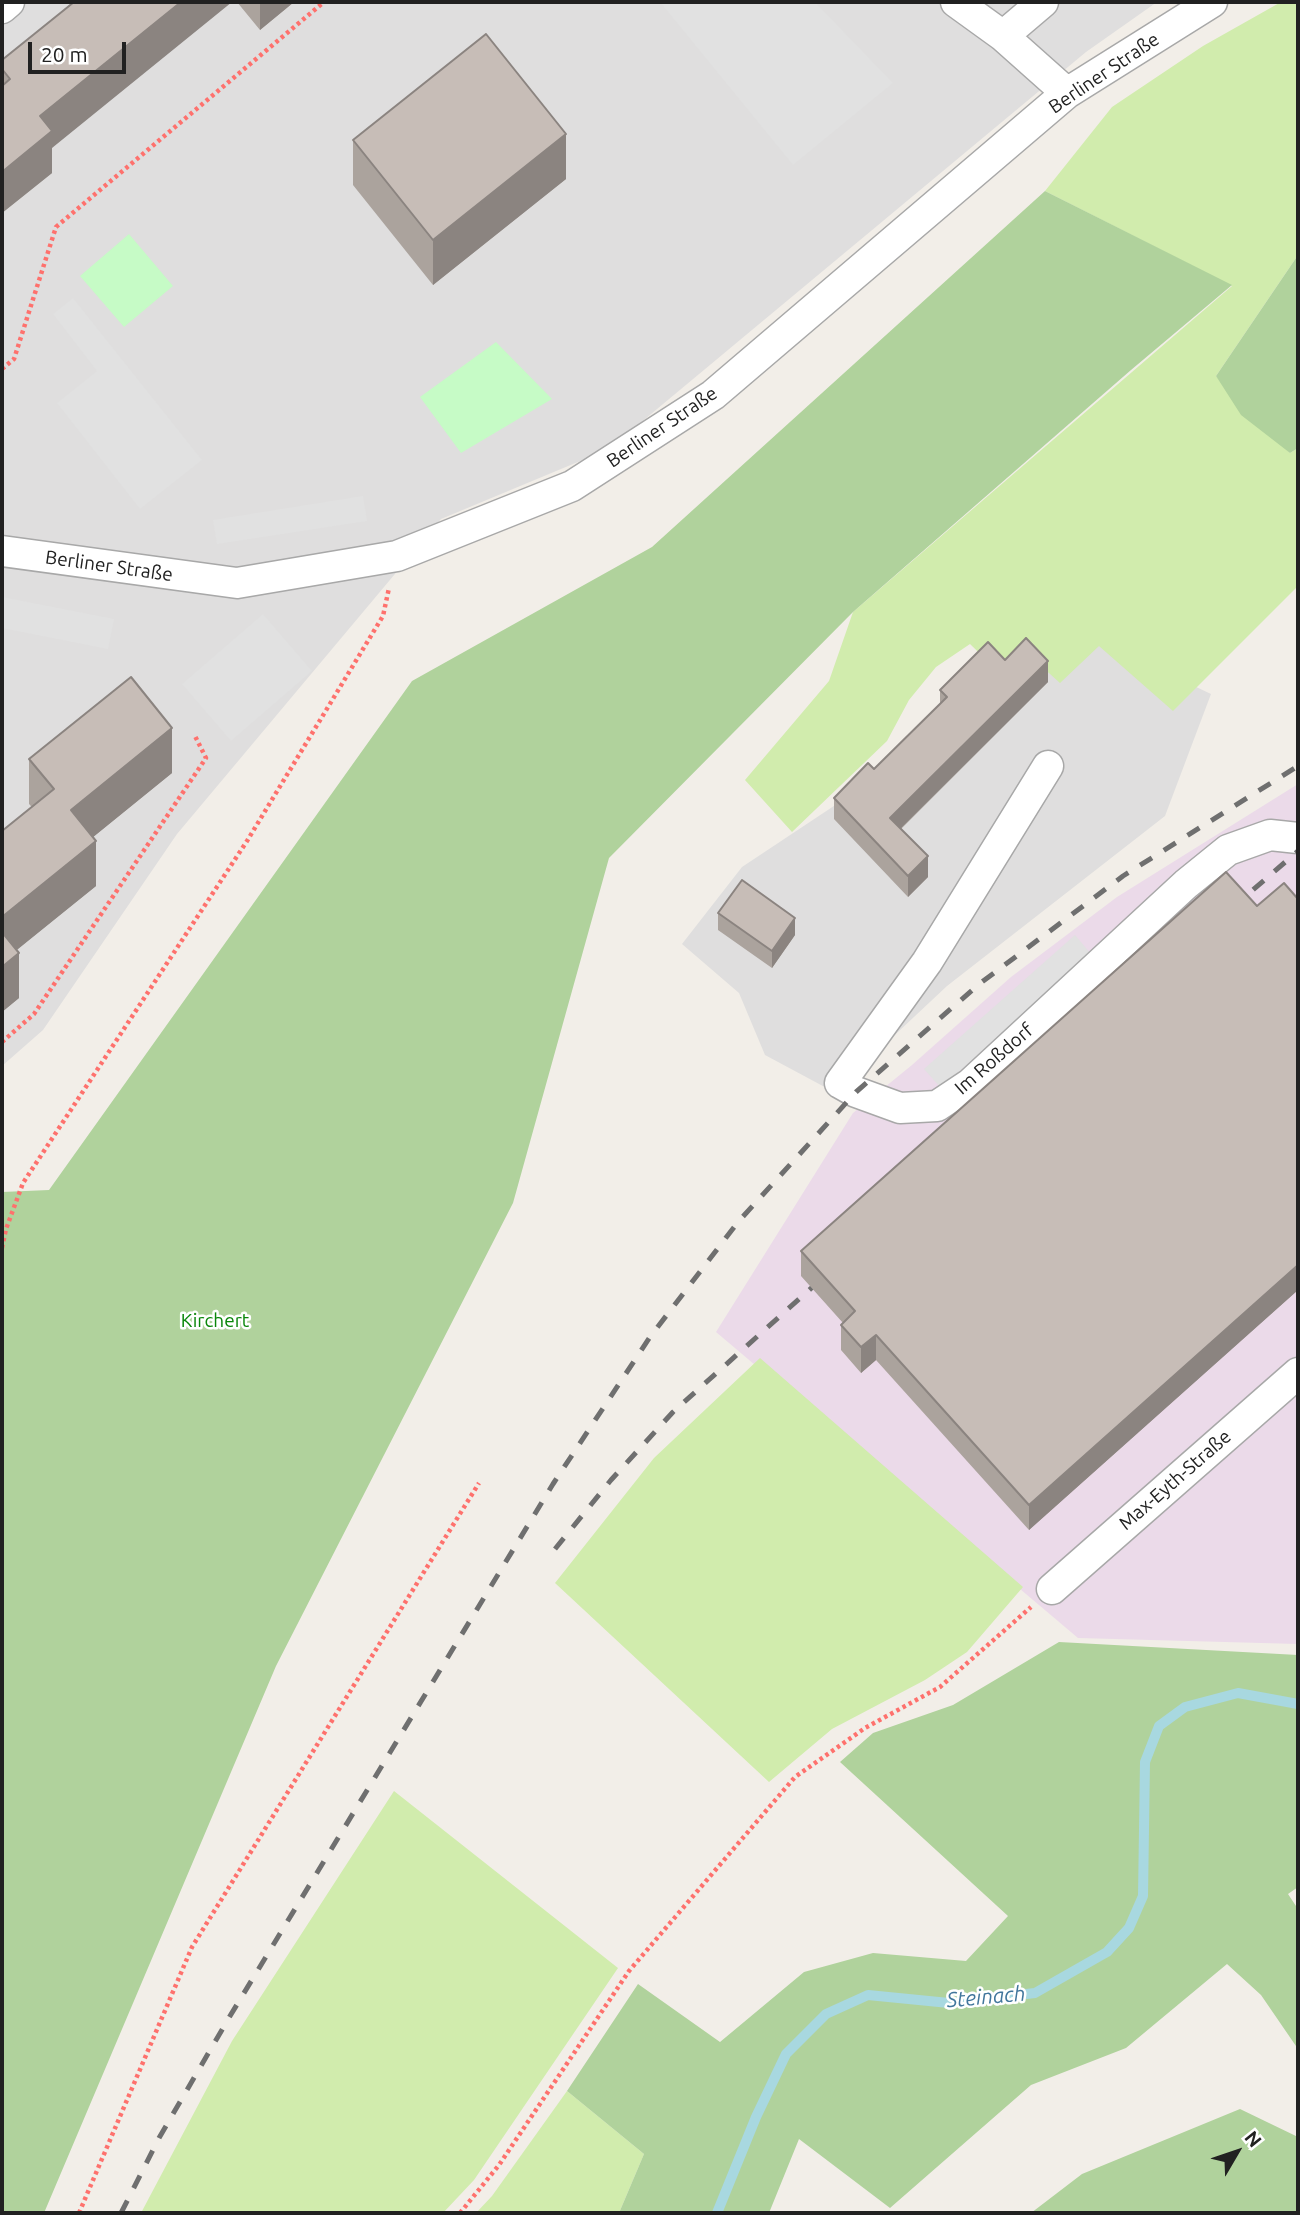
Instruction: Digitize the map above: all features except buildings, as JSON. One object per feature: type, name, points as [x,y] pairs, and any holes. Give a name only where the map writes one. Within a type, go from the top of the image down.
[{"type":"street","points":[[2,8],[9,2]]},
{"type":"street","points":[[956,2],[1003,36],[1067,93]]},
{"type":"street","points":[[1003,36],[1043,2]]},
{"type":"street","name":"Berliner Straße","points":[[2,551],[237,583],[397,556],[572,486],[713,395],[1067,93],[1212,2]]},
{"type":"street","name":"Im Roßdorf","points":[[1048,766],[927,962],[841,1083],[856,1092],[900,1108],[937,1107],[970,1084],[1186,884],[1228,850],[1270,835],[1298,838]]},
{"type":"street","name":"Max-Eyth-Straße","points":[[1052,1589],[1298,1373]]},
{"type":"path","points":[[2,369],[14,359],[56,227],[324,2]]},
{"type":"path","points":[[2,1248],[23,1183],[247,841],[383,616],[397,556]]},
{"type":"path","points":[[2,1042],[34,1014],[206,758],[195,736]]},
{"type":"path","points":[[79,2213],[192,1947],[479,1483]]},
{"type":"path","points":[[460,2213],[499,2165],[629,1971],[795,1776],[865,1728],[940,1687],[1052,1589]]},
{"type":"shaded area","points":[[2,2],[1157,2],[1086,52],[609,449],[441,519],[177,834],[43,1030],[2,1066]]},
{"type":"shaded area","points":[[660,2],[815,2],[893,83],[793,165]]},
{"type":"shaded area","points":[[73,298],[202,460],[140,509],[57,403],[97,371],[53,314]]},
{"type":"shaded area","points":[[363,496],[367,521],[217,544],[213,520]]},
{"type":"shaded area","points":[[2,597],[114,619],[108,649],[2,628]]},
{"type":"shaded area","points":[[1033,610],[1211,694],[1165,816],[947,986],[834,1092],[765,1055],[739,993],[682,944],[742,867],[873,780]]},
{"type":"shaded area","points":[[263,614],[312,671],[231,741],[182,684]]},
{"type":"shaded area","points":[[1298,784],[1298,1644],[1078,1638],[716,1332],[853,1113],[912,1065],[1011,977],[1117,897]]},
{"type":"shaded area","points":[[1075,935],[1091,954],[941,1088],[924,1069]]},
{"type":"green space","points":[[1281,2],[1298,2],[1298,255],[1216,376],[1290,453],[1298,448],[1298,586],[1173,711],[1099,646],[1060,683],[1029,655],[1005,678],[970,644],[936,667],[909,700],[887,741],[792,832],[745,780],[829,681],[853,612],[1232,286],[1045,191],[1112,107],[1203,46]]},
{"type":"green space","name":"Kirchert","points":[[1045,191],[1232,285],[853,612],[609,858],[513,1203],[276,1666],[44,2213],[2,2213],[2,1192],[49,1190],[412,681],[652,547]]},
{"type":"green space","points":[[129,234],[173,286],[124,327],[80,276]]},
{"type":"green space","points":[[1298,255],[1298,448],[1290,453],[1241,415],[1216,376]]},
{"type":"green space","points":[[496,342],[552,399],[461,453],[420,397]]},
{"type":"green space","points":[[760,1358],[1023,1587],[967,1652],[925,1680],[832,1729],[769,1782],[555,1583],[654,1458]]},
{"type":"green space","points":[[1059,1642],[1298,1655],[1298,1887],[1288,1894],[1298,1909],[1298,2049],[1261,1995],[1227,1964],[1126,2048],[1031,2085],[890,2208],[799,2139],[769,2213],[619,2213],[644,2154],[567,2091],[638,1984],[720,2042],[804,1972],[873,1953],[966,1961],[1008,1916],[840,1762],[873,1733],[953,1705]]},
{"type":"green space","points":[[394,1791],[618,1968],[474,2180],[443,2213],[141,2213],[232,2041]]},
{"type":"green space","points":[[567,2091],[644,2154],[619,2213],[476,2213],[492,2196]]},
{"type":"green space","points":[[1240,2109],[1298,2137],[1298,2213],[1031,2213],[1082,2174]]},
{"type":"waterway","name":"Steinach","points":[[717,2213],[756,2117],[786,2054],[826,2014],[868,1995],[949,2003],[1035,1993],[1107,1952],[1129,1928],[1143,1896],[1145,1762],[1159,1726],[1185,1707],[1238,1693],[1298,1704]]},
{"type":"railway","points":[[121,2213],[159,2138],[230,2016],[553,1484],[650,1337],[738,1222],[856,1092],[978,985],[1123,876],[1298,766]]},
{"type":"railway","points":[[1232,908],[1298,851]]},
{"type":"railway","points":[[555,1549],[611,1480],[673,1412],[827,1274]]}]
